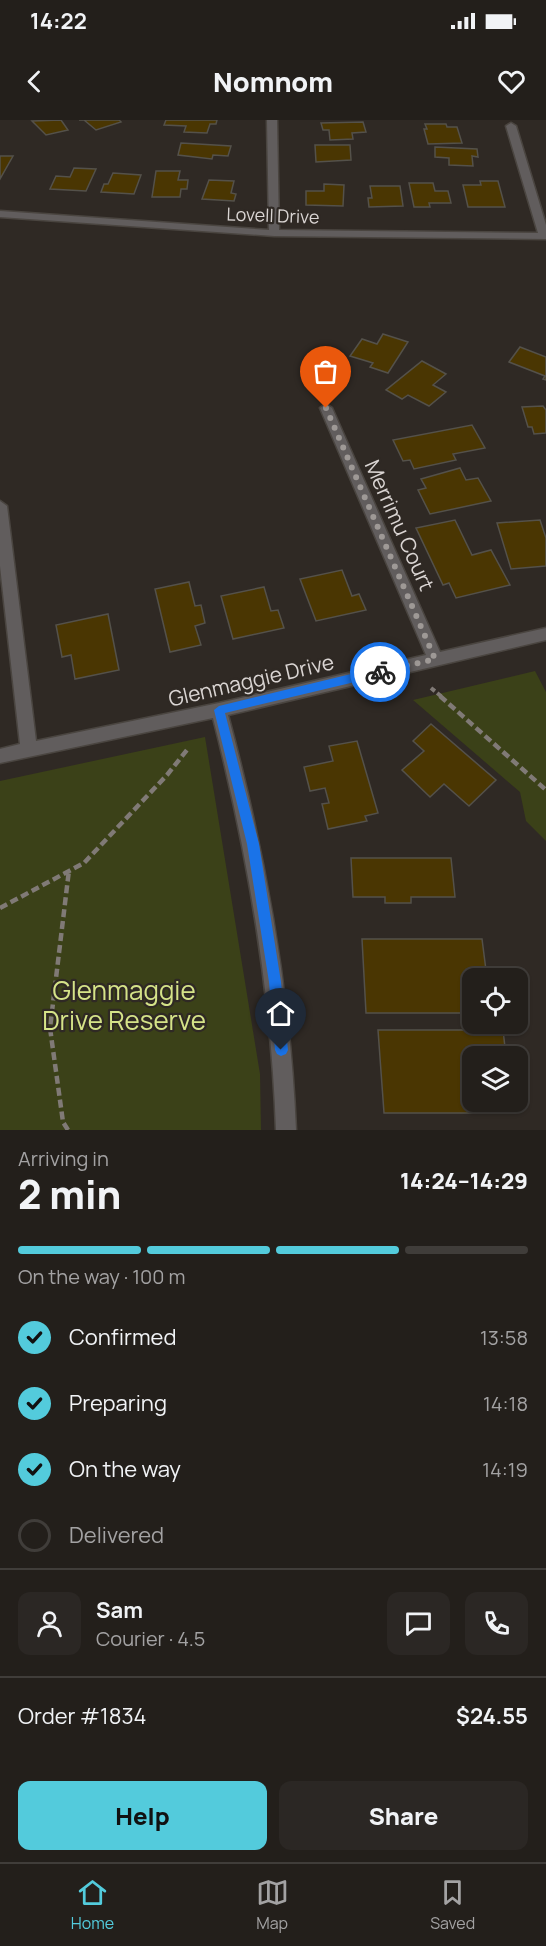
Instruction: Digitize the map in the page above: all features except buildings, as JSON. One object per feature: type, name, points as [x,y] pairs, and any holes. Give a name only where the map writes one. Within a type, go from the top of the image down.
[{"type":"street","points":[[272,120],[274,232]]},
{"type":"street","points":[[511,126],[545,236]]},
{"type":"street","name":"Lovell Drive","points":[[0,214],[274,232],[545,236]]},
{"type":"street","name":"Merrimu Court","points":[[326,408],[435,659]]},
{"type":"street","points":[[0,506],[29,749]]},
{"type":"street","name":"Glenmaggie Drive","points":[[0,756],[219,710],[546,634]]},
{"type":"street","points":[[219,710],[253,844],[275,982],[286,1130]]},
{"type":"path","points":[[431,688],[546,790]]},
{"type":"path","points":[[0,908],[84,863],[187,750]]},
{"type":"path","points":[[68,1130],[63,1122],[50,1028],[69,870]]},
{"type":"green space","points":[[535,671],[546,692],[546,841],[526,821],[520,792],[413,700]]},
{"type":"green space","name":"Glenmaggie Drive Reserve","points":[[205,737],[260,1074],[261,1130],[0,1130],[0,781]]},
{"type":"way so far","points":[[326,408],[435,659],[380,672]]},
{"type":"route","points":[[281,1050],[275,982],[253,844],[219,710],[380,672]]}]
